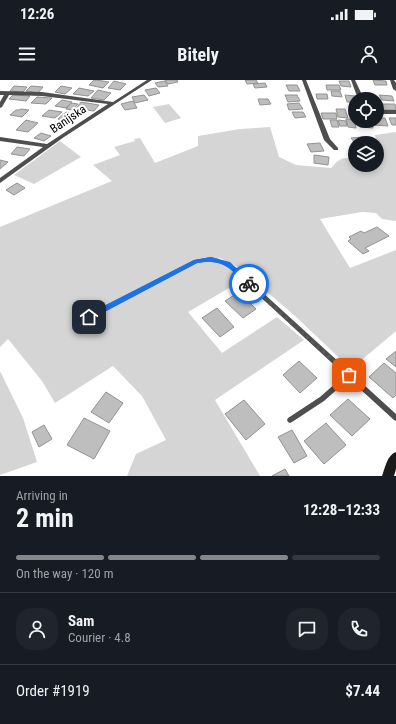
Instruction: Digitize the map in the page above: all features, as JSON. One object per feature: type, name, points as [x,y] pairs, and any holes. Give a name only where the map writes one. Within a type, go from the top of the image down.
[{"type":"street","name":"Banijska","points":[[1,181],[47,146],[150,80]]},
{"type":"street","points":[[304,80],[327,140],[336,148]]},
{"type":"street","points":[[352,80],[358,92]]},
{"type":"street","points":[[392,80],[396,89]]},
{"type":"street","points":[[0,106],[8,93]]},
{"type":"street","points":[[0,94],[42,94],[112,103]]},
{"type":"street","points":[[384,112],[396,112]]},
{"type":"street","points":[[0,139],[47,146]]},
{"type":"street","points":[[388,476],[392,462],[396,457]]},
{"type":"lane","points":[[89,317],[196,261],[211,259],[228,264],[396,418]]},
{"type":"lane","points":[[290,420],[322,399],[349,375]]},
{"type":"shaded area","points":[[169,104],[181,118],[165,123],[153,107]]},
{"type":"shaded area","points":[[270,127],[279,157],[296,165],[331,168],[339,160],[348,158],[348,172],[384,172],[384,136],[375,135],[396,132],[396,221],[382,219],[376,213],[362,212],[320,219],[350,268],[396,250],[396,331],[351,369],[294,315],[238,267],[218,257],[241,281],[188,312],[222,353],[277,317],[304,340],[215,400],[260,476],[127,476],[136,454],[166,440],[142,396],[113,366],[55,403],[42,381],[8,339],[0,347],[0,227],[112,181],[93,165],[120,155],[114,147],[140,138],[155,163],[198,146],[198,136],[240,129]]},
{"type":"shaded area","points":[[60,141],[81,157],[34,184],[14,175]]},
{"type":"shaded area","points":[[0,371],[23,418],[37,462],[0,475]]},
{"type":"building","points":[[94,80],[109,82],[103,88],[89,85]]},
{"type":"building","points":[[165,80],[177,80],[178,82],[168,84]]},
{"type":"building","points":[[245,80],[256,80],[258,83],[247,84]]},
{"type":"building","points":[[373,80],[386,81],[387,85],[375,85]]},
{"type":"building","points":[[114,81],[126,84],[120,90],[108,88]]},
{"type":"building","points":[[165,81],[168,86],[158,87],[155,83]]},
{"type":"building","points":[[339,81],[349,81],[351,87],[341,86]]},
{"type":"building","points":[[265,83],[267,87],[255,88],[253,84]]},
{"type":"building","points":[[286,85],[297,85],[300,91],[289,91]]},
{"type":"building","points":[[326,85],[339,85],[341,90],[327,90]]},
{"type":"building","points":[[14,86],[27,87],[23,92],[10,91]]},
{"type":"building","points":[[31,86],[43,87],[38,93],[26,91]]},
{"type":"building","points":[[61,86],[72,88],[65,94],[55,92]]},
{"type":"building","points":[[79,88],[94,91],[88,96],[73,94]]},
{"type":"building","points":[[156,88],[160,93],[149,96],[145,90]]},
{"type":"building","points":[[98,90],[111,93],[104,100],[91,98]]},
{"type":"building","points":[[331,91],[340,91],[342,97],[332,96]]},
{"type":"building","points":[[316,94],[327,94],[328,99],[317,99]]},
{"type":"building","points":[[13,95],[30,96],[26,101],[9,99]]},
{"type":"building","points":[[144,95],[148,100],[135,103],[132,97]]},
{"type":"building","points":[[285,95],[297,95],[300,101],[288,102]]},
{"type":"building","points":[[345,95],[348,95],[347,102]]},
{"type":"building","points":[[384,95],[392,96],[394,101],[384,100]]},
{"type":"building","points":[[37,97],[52,98],[46,104],[31,103]]},
{"type":"building","points":[[258,99],[268,99],[271,104],[260,105]]},
{"type":"building","points":[[62,100],[72,102],[66,108],[55,106]]},
{"type":"building","points":[[133,101],[137,108],[125,110],[121,104]]},
{"type":"building","points":[[81,102],[99,105],[94,111],[76,109]]},
{"type":"building","points":[[71,103],[78,104],[73,110],[66,109]]},
{"type":"building","points":[[299,103],[303,109],[289,110],[287,104]]},
{"type":"building","points":[[384,104],[395,104],[396,110],[384,110]]},
{"type":"building","points":[[336,109],[345,109],[348,118],[338,117]]},
{"type":"building","points":[[16,110],[29,110],[22,117],[10,115]]},
{"type":"building","points":[[49,110],[62,112],[55,118],[42,116]]},
{"type":"building","points":[[66,112],[76,115],[69,121],[58,119]]},
{"type":"building","points":[[292,112],[303,112],[306,117],[295,118]]},
{"type":"building","points":[[321,113],[336,113],[337,119],[323,119]]},
{"type":"building","points":[[384,118],[385,118],[388,126],[384,126]]},
{"type":"building","points":[[389,118],[396,118],[396,125],[392,125]]},
{"type":"building","points":[[26,120],[38,123],[28,132],[16,130]]},
{"type":"building","points":[[330,120],[337,120],[339,127],[332,127]]},
{"type":"building","points":[[338,120],[346,121],[347,126],[340,126]]},
{"type":"building","points":[[41,133],[51,136],[44,141],[34,138]]},
{"type":"building","points":[[320,143],[324,151],[311,152],[307,144]]},
{"type":"building","points":[[17,147],[30,149],[24,156],[11,154]]},
{"type":"building","points":[[314,155],[329,157],[328,165],[314,163]]},
{"type":"building","points":[[0,160],[8,162],[0,169]]},
{"type":"building","points":[[17,183],[25,188],[14,195],[6,190]]},
{"type":"building","points":[[377,227],[389,236],[365,248],[369,251],[363,254],[348,241],[351,239],[349,237],[361,231],[364,233]]},
{"type":"building","points":[[239,292],[256,309],[243,318],[225,301]]},
{"type":"building","points":[[217,308],[234,327],[220,337],[202,318]]},
{"type":"building","points":[[396,351],[396,367],[386,359]]},
{"type":"building","points":[[299,361],[317,378],[300,393],[283,375]]},
{"type":"building","points":[[384,363],[396,373],[396,395],[393,398],[369,377]]},
{"type":"building","points":[[106,392],[123,403],[109,423],[91,412]]},
{"type":"building","points":[[348,399],[370,419],[352,436],[330,415]]},
{"type":"building","points":[[244,400],[265,424],[246,440],[225,414]]},
{"type":"building","points":[[84,418],[110,431],[94,459],[67,445]]},
{"type":"building","points":[[326,423],[346,445],[324,464],[304,441]]},
{"type":"building","points":[[44,425],[52,439],[39,447],[32,432]]},
{"type":"building","points":[[292,430],[307,456],[294,463],[278,437]]},
{"type":"building","points":[[285,469],[289,476],[272,476]]},
{"type":"way so far","points":[[249,284],[349,375]]},
{"type":"route","points":[[89,317],[196,261],[211,259],[228,264],[249,284]]}]
